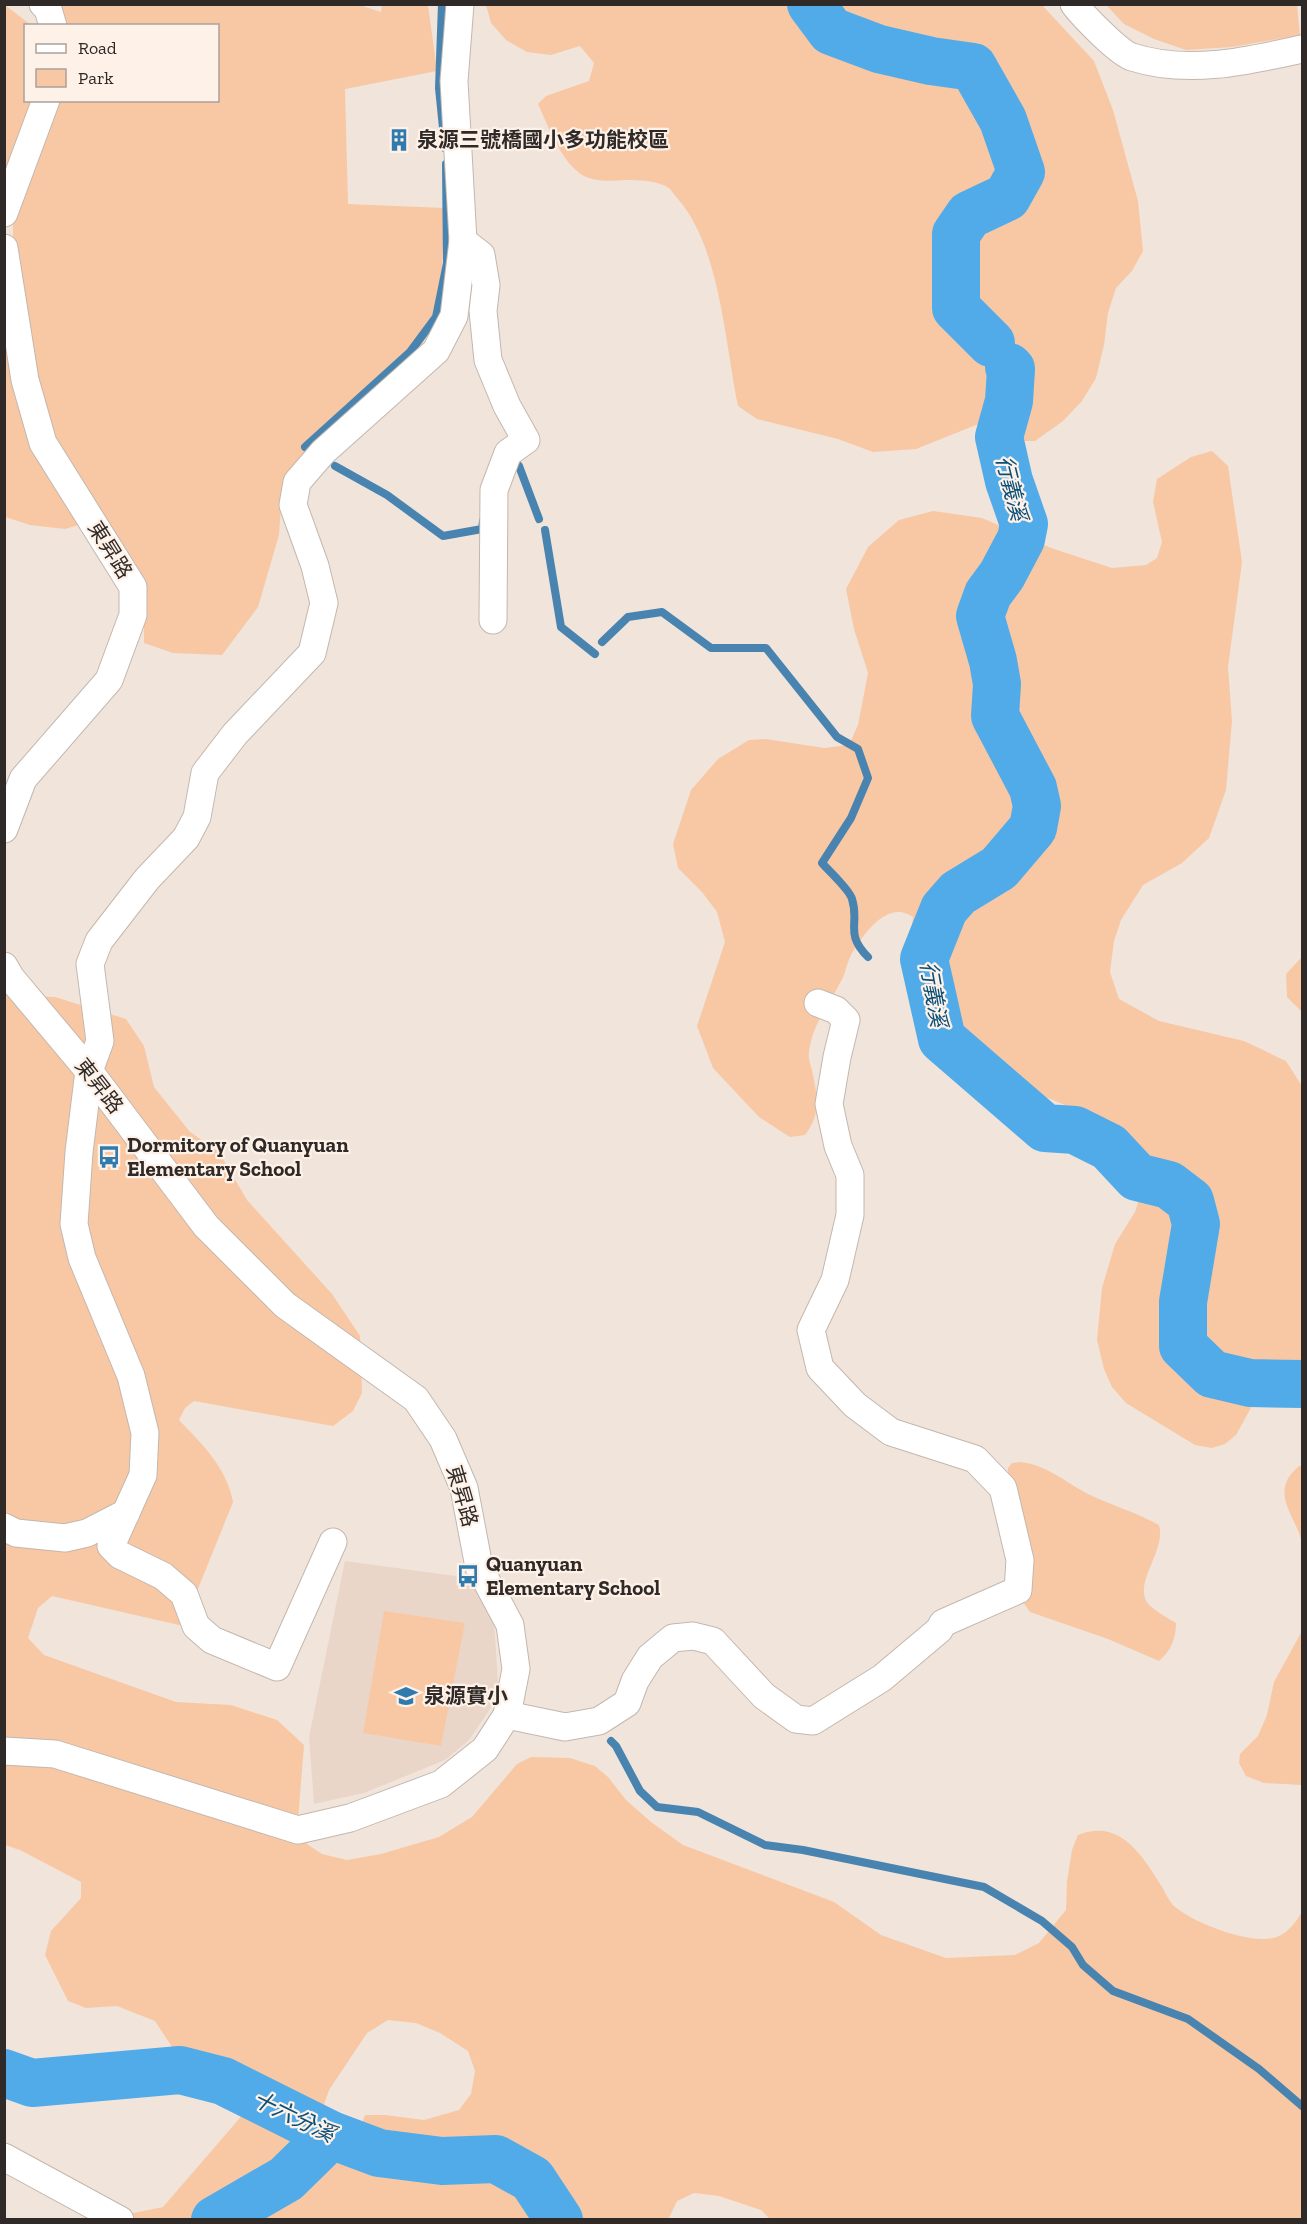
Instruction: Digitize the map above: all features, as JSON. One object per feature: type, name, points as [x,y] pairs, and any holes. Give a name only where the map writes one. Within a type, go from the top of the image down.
[{"type":"street","points":[[43,4],[48,9],[52,24]]},
{"type":"street","points":[[333,1542],[277,1667],[212,1640],[196,1626],[184,1594],[163,1576],[120,1555],[111,1546],[143,1475],[146,1433],[131,1376],[82,1258],[74,1224],[79,1152],[89,1071],[100,1041],[90,964],[99,941],[147,879],[186,838],[197,817],[205,773],[236,734],[312,653],[324,603],[315,566],[293,505],[297,482],[323,452],[436,351],[454,315],[463,241],[454,81],[460,4]]},
{"type":"street","points":[[1074,4],[1084,18],[1130,57],[1180,65],[1241,63],[1302,49]]},
{"type":"street","points":[[4,213],[45,102]]},
{"type":"street","points":[[463,241],[481,255],[486,285],[483,311],[488,360],[507,406],[526,440],[508,453],[494,490],[493,620]]},
{"type":"street","name":"東昇路","points":[[4,248],[25,380],[43,443],[133,587],[133,615],[109,680],[23,778],[4,829]]},
{"type":"street","name":"東昇路","points":[[4,966],[11,978],[89,1071],[206,1226],[285,1305],[416,1399],[443,1439],[464,1488],[479,1567],[510,1625],[516,1669],[507,1715],[485,1749],[441,1784],[350,1818],[298,1830],[55,1755],[4,1751]]},
{"type":"street","points":[[507,1715],[565,1727],[599,1721],[627,1703],[635,1681],[650,1657],[673,1638],[693,1636],[713,1641],[764,1696],[796,1719],[813,1721],[882,1678],[939,1630],[943,1623],[1018,1590],[1020,1560],[1003,1488],[975,1459],[891,1432],[855,1405],[820,1368],[811,1330],[835,1280],[850,1215],[850,1175],[838,1146],[829,1104],[846,1020],[836,1010],[818,1003]]},
{"type":"street","points":[[4,1527],[16,1533],[65,1538],[87,1533],[126,1513]]},
{"type":"street","points":[[4,2157],[120,2220]]},
{"type":"shaded area","name":"泉源實小","points":[[345,1561],[470,1578],[494,1621],[498,1683],[490,1709],[469,1740],[445,1760],[364,1793],[314,1804],[309,1737]]},
{"type":"green space","points":[[356,4],[381,12],[382,5],[428,5],[437,71],[345,89],[348,204],[445,208],[441,287],[432,328],[413,358],[281,506],[279,535],[258,607],[222,655],[173,653],[144,643],[144,618],[50,439],[13,241],[13,222],[57,102],[219,102],[219,24],[60,24],[51,5]]},
{"type":"green space","points":[[5,5],[30,24],[24,24],[24,102],[39,102],[5,192]]},
{"type":"green space","points":[[486,5],[1042,5],[1094,61],[1113,110],[1138,201],[1143,251],[1132,271],[1116,288],[1108,313],[1104,345],[1096,378],[1082,401],[1063,421],[1035,441],[1010,441],[981,423],[916,449],[873,452],[838,439],[757,419],[738,406],[712,269],[692,219],[678,199],[669,188],[653,182],[604,181],[584,176],[562,154],[546,123],[538,104],[546,96],[589,81],[594,63],[580,46],[551,55],[527,52],[506,40],[491,23]]},
{"type":"green space","points":[[1106,5],[1297,5],[1300,35],[1232,47],[1186,50],[1154,39],[1124,24]]},
{"type":"green space","points":[[4,290],[85,523],[65,529],[30,525],[5,517]]},
{"type":"green space","points":[[1212,451],[1228,466],[1242,562],[1228,667],[1232,721],[1226,790],[1209,838],[1182,863],[1143,885],[1121,920],[1114,941],[1110,972],[1119,999],[1159,1021],[1244,1041],[1286,1061],[1302,1086],[1302,1383],[1265,1375],[1257,1397],[1236,1435],[1225,1444],[1212,1448],[1195,1445],[1126,1403],[1112,1387],[1104,1369],[1097,1340],[1102,1288],[1115,1244],[1135,1212],[1144,1184],[1144,1172],[1139,1157],[1119,1137],[1084,1113],[1048,1098],[1023,1093],[967,1053],[934,1035],[910,985],[908,965],[913,917],[903,913],[885,916],[862,938],[851,955],[841,982],[817,1025],[811,1043],[809,1061],[817,1104],[814,1119],[805,1135],[790,1137],[759,1117],[713,1068],[697,1026],[725,942],[717,912],[702,892],[678,868],[673,844],[691,790],[718,759],[749,740],[766,739],[824,748],[849,745],[858,725],[868,673],[854,629],[846,589],[868,547],[899,520],[933,511],[982,518],[1051,548],[1112,568],[1146,565],[1157,558],[1162,542],[1153,502],[1157,479],[1191,457]]},
{"type":"green space","points":[[1302,957],[1302,1012],[1287,997],[1286,974]]},
{"type":"green space","points":[[4,977],[21,996],[55,997],[126,1019],[144,1046],[154,1087],[190,1132],[219,1152],[247,1200],[332,1294],[360,1336],[362,1393],[353,1411],[333,1426],[194,1401],[185,1408],[179,1420],[219,1467],[233,1502],[185,1621],[179,1625],[52,1596],[38,1608],[28,1638],[44,1655],[176,1702],[231,1705],[277,1720],[304,1745],[298,1820],[307,1844],[322,1854],[347,1860],[381,1854],[439,1837],[472,1817],[517,1764],[531,1757],[570,1758],[595,1766],[608,1777],[626,1800],[683,1845],[834,1902],[881,1935],[946,1958],[1015,1955],[1039,1943],[1066,1910],[1067,1881],[1072,1850],[1078,1835],[1093,1831],[1106,1831],[1128,1843],[1138,1852],[1174,1906],[1210,1926],[1257,1939],[1271,1938],[1287,1930],[1302,1912],[1302,2219],[771,2220],[761,2210],[719,2196],[694,2193],[677,2201],[668,2220],[104,2219],[163,2207],[251,2105],[174,2050],[155,2021],[117,2006],[86,2008],[68,2001],[45,1955],[51,1931],[81,1898],[81,1882],[20,1850],[5,1845]],"holes":[[[388,2020],[416,2023],[440,2033],[468,2051],[475,2071],[471,2094],[459,2110],[424,2120],[365,2115],[358,2134],[319,2119],[329,2090],[367,2033]]]},
{"type":"green space","points":[[1019,1462],[1045,1469],[1086,1493],[1159,1525],[1160,1535],[1146,1577],[1145,1597],[1152,1608],[1176,1623],[1172,1644],[1159,1661],[1108,1639],[1030,1612],[1023,1602],[1008,1475],[1008,1468],[1012,1463]]},
{"type":"green space","points":[[1302,1466],[1302,1544],[1285,1499],[1284,1491],[1291,1474]]},
{"type":"green space","points":[[384,1611],[465,1623],[441,1746],[363,1733]]},
{"type":"green space","points":[[1302,1631],[1302,1785],[1264,1783],[1246,1776],[1239,1763],[1240,1754],[1258,1736],[1267,1715],[1274,1682]]},
{"type":"waterway","points":[[442,4],[439,88],[445,148]]},
{"type":"waterway","name":"行義溪","points":[[811,4],[831,31],[879,49],[931,61],[973,67],[1003,120],[1021,172],[1007,197],[969,215],[956,234],[956,308],[991,343]]},
{"type":"waterway","points":[[305,447],[410,352],[436,317],[447,263],[446,164]]},
{"type":"waterway","name":"行義溪","points":[[1009,367],[1011,369],[1009,401],[999,437],[1009,481],[1024,524],[1021,539],[1002,575],[988,594],[980,616],[997,684],[995,716],[1033,788],[1037,806],[1033,828],[999,868],[958,893],[944,909],[924,959],[942,1039],[1045,1128],[1075,1130],[1109,1147],[1137,1177],[1169,1185],[1190,1201],[1196,1224],[1183,1302],[1183,1346],[1212,1374],[1250,1383],[1302,1384]]},
{"type":"waterway","points":[[335,466],[387,495],[443,536],[482,529],[483,521]]},
{"type":"waterway","points":[[519,466],[539,519]]},
{"type":"waterway","points":[[545,530],[561,627],[595,654]]},
{"type":"waterway","points":[[602,642],[628,617],[662,612],[711,648],[766,648],[837,737],[858,749],[868,778],[851,818],[822,863],[852,899],[854,935],[868,957]]},
{"type":"waterway","points":[[611,1741],[616,1746],[640,1791],[657,1807],[698,1812],[765,1845],[803,1850],[984,1887],[1042,1921],[1072,1947],[1083,1965],[1113,1991],[1188,2019],[1259,2069],[1302,2106]]},
{"type":"waterway","name":"十六分溪","points":[[4,2073],[32,2083],[180,2070],[223,2081],[331,2135],[379,2153],[442,2161],[496,2159],[532,2179],[559,2220]]},
{"type":"waterway","points":[[215,2220],[286,2179],[331,2135]]},
{"type":"place","name":"泉源三號橋國小多功能校區","points":[[399,140]]},
{"type":"place","name":"Dormitory of Quanyuan Elementary School","points":[[109,1157]]},
{"type":"place","name":"Quanyuan Elementary School","points":[[468,1576]]},
{"type":"place","name":"泉源實小","points":[[406,1696]]}]
